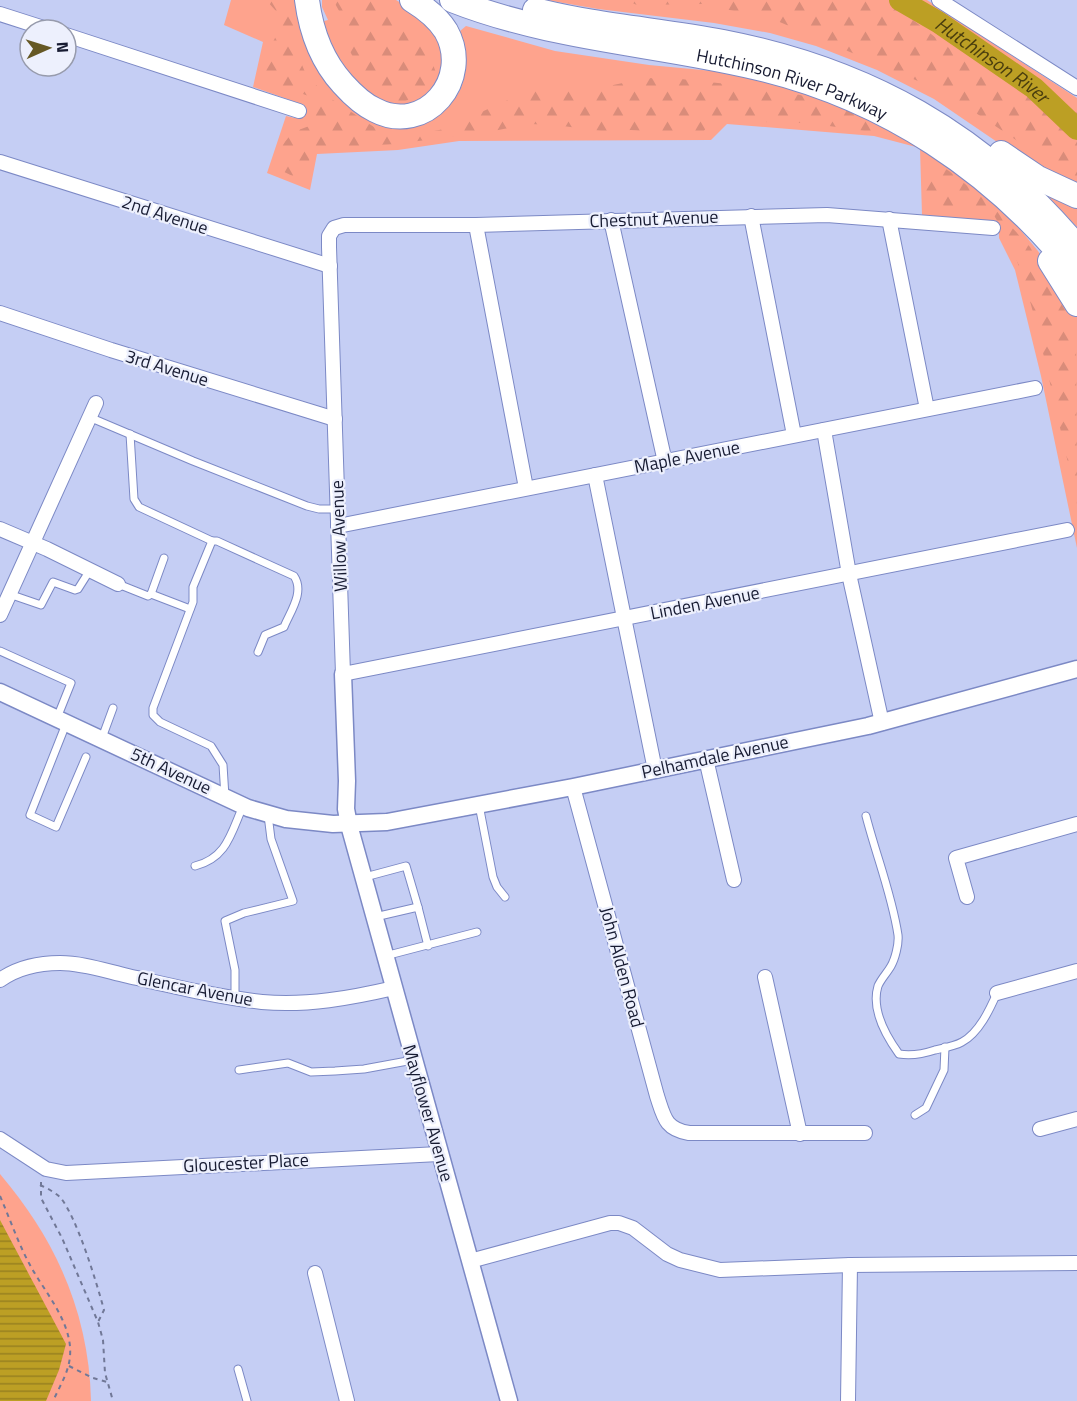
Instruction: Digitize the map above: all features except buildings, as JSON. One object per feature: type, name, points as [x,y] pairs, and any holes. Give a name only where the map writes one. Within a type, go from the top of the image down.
[{"type":"highway","points":[[307,0],[316,40],[340,80],[358,99],[375,111],[403,116],[425,110],[437,101],[447,88],[453,71],[453,52],[446,31],[430,13],[412,0]]},
{"type":"highway","name":"Hutchinson River Parkway","points":[[452,0],[509,20],[562,33],[741,64],[816,84],[862,103],[913,129],[955,156],[995,187],[1042,233],[1077,274]]},
{"type":"highway","name":"Hutchinson River Parkway","points":[[501,0],[571,18],[756,49],[825,69],[876,90],[920,112],[986,158],[1025,192],[1077,247]]},
{"type":"highway","points":[[876,90],[938,111],[1038,177],[1077,196]]},
{"type":"highway","points":[[995,187],[1046,255],[1077,304]]},
{"type":"street","points":[[939,0],[1077,88]]},
{"type":"street","points":[[0,14],[18,20]]},
{"type":"street","points":[[78,39],[299,111]]},
{"type":"street","name":"2nd Avenue","points":[[0,162],[330,266]]},
{"type":"street","name":"Chestnut Avenue","points":[[329,247],[329,236],[334,228],[344,225],[477,225],[827,214],[993,228]]},
{"type":"street","points":[[751,216],[794,435]]},
{"type":"street","points":[[889,219],[927,409]]},
{"type":"street","points":[[611,220],[665,462]]},
{"type":"street","points":[[477,225],[526,488]]},
{"type":"street","name":"Willow Avenue","points":[[329,247],[347,781],[346,809],[349,825]]},
{"type":"street","name":"3rd Avenue","points":[[0,313],[111,351],[335,419]]},
{"type":"street","name":"Maple Avenue","points":[[338,526],[1035,388]]},
{"type":"street","points":[[0,615],[96,403]]},
{"type":"street","points":[[824,430],[849,574],[882,723]]},
{"type":"street","points":[[595,475],[655,770]]},
{"type":"street","points":[[0,528],[118,585]]},
{"type":"street","name":"Linden Avenue","points":[[343,674],[1067,530]]},
{"type":"street","name":"Pelhamdale Avenue","points":[[349,825],[387,822],[479,805],[882,723],[1077,669]]},
{"type":"street","name":"5th Avenue","points":[[0,692],[243,806],[268,815],[349,825]]},
{"type":"street","points":[[706,759],[734,880]]},
{"type":"street","name":"John Alden Road","points":[[573,787],[667,1124],[689,1133],[800,1134]]},
{"type":"street","points":[[967,897],[956,858],[1077,824]]},
{"type":"street","name":"Mayflower Avenue","points":[[349,825],[509,1401]]},
{"type":"street","name":"Glencar Avenue","points":[[0,980],[30,966],[61,963],[91,967],[236,998],[295,1003],[333,1000],[393,987]]},
{"type":"street","points":[[997,993],[1077,971]]},
{"type":"street","points":[[765,977],[800,1134],[865,1133]]},
{"type":"street","points":[[1040,1129],[1077,1119]]},
{"type":"street","name":"Gloucester Place","points":[[0,1139],[46,1169],[66,1173],[439,1154]]},
{"type":"street","points":[[470,1261],[600,1224],[619,1223],[633,1228],[667,1254],[694,1265],[720,1270],[850,1265],[1077,1263]]},
{"type":"street","points":[[848,1401],[850,1265]]},
{"type":"street","points":[[315,1273],[348,1401]]},
{"type":"lane","points":[[89,417],[307,506],[319,509],[338,509]]},
{"type":"lane","points":[[130,434],[134,499],[139,507],[294,576],[298,582],[299,592],[284,627],[265,635],[258,652]]},
{"type":"lane","points":[[212,541],[193,586],[193,602],[153,708],[153,715],[160,722],[211,746],[224,765],[225,797]]},
{"type":"lane","points":[[151,594],[164,558]]},
{"type":"lane","points":[[9,594],[41,605],[53,582],[75,590],[90,570]]},
{"type":"lane","points":[[118,585],[148,596],[151,594],[190,609]]},
{"type":"lane","points":[[0,651],[71,682],[62,720],[30,815],[57,827],[86,757]]},
{"type":"lane","points":[[102,738],[113,708]]},
{"type":"lane","points":[[479,805],[493,877],[505,897]]},
{"type":"lane","points":[[195,866],[214,858],[224,849],[243,806]]},
{"type":"lane","points":[[236,998],[235,970],[225,921],[244,913],[293,901],[271,840],[268,815]]},
{"type":"lane","points":[[866,816],[898,938],[892,964],[879,985],[879,1013],[887,1037],[899,1054],[925,1054],[963,1042],[973,1033],[990,1009],[997,993]]},
{"type":"lane","points":[[364,878],[406,866],[428,946]]},
{"type":"lane","points":[[374,917],[418,907]]},
{"type":"lane","points":[[385,956],[477,932]]},
{"type":"lane","points":[[915,1115],[926,1108],[944,1070],[945,1047]]},
{"type":"lane","points":[[239,1070],[288,1063],[311,1072],[335,1071],[364,1069],[413,1060]]},
{"type":"lane","points":[[238,1370],[247,1401]]},
{"type":"path","points":[[98,1322],[104,1310],[96,1281],[72,1220],[58,1195],[40,1185],[41,1198],[84,1286],[98,1322],[103,1340],[107,1382],[113,1401]]},
{"type":"path","points":[[0,1196],[29,1264],[50,1298],[66,1329],[70,1343],[69,1366],[53,1401]]},
{"type":"path","points":[[69,1366],[107,1382]]},
{"type":"green space","points":[[231,0],[296,0],[300,30],[317,66],[349,105],[430,119],[451,104],[462,85],[465,58],[460,31],[466,26],[555,51],[649,65],[734,73],[816,89],[938,153],[1004,210],[1038,251],[1062,287],[1077,317],[1077,548],[1041,376],[1015,270],[999,238],[999,226],[996,221],[922,215],[920,148],[874,136],[727,124],[711,140],[459,141],[398,150],[317,154],[310,190],[267,173],[286,116],[295,118],[304,105],[253,87],[263,42],[224,25]]},
{"type":"green space","points":[[266,0],[291,0],[294,12],[294,46],[305,72],[324,94],[380,131],[429,132],[444,129],[534,88],[604,87],[646,78],[681,79],[765,88],[800,95],[833,104],[894,133],[886,134],[808,123],[712,121],[703,132],[662,133],[631,130],[609,132],[530,124],[396,144],[316,148],[310,156],[307,177],[301,180],[278,169],[279,149],[293,132],[312,125],[314,113],[309,96],[277,83],[262,69],[280,28],[276,11]]},
{"type":"green space","points":[[322,0],[396,0],[426,18],[444,40],[441,88],[413,108],[379,105],[341,67],[320,22],[328,20],[322,7]]},
{"type":"green space","points":[[333,0],[384,0],[405,18],[422,41],[438,78],[427,91],[401,103],[381,96],[363,75],[347,46],[343,18]]},
{"type":"green space","points":[[546,0],[927,0],[1077,98],[1077,185],[1045,171],[1003,146],[934,99],[877,70],[816,46],[770,33],[714,23],[598,9]]},
{"type":"green space","points":[[625,0],[887,0],[997,85],[1077,112],[1077,179],[946,93],[775,20],[702,4],[637,5]]},
{"type":"green space","points":[[933,161],[991,205],[1030,247],[1076,330],[1077,504],[1046,365],[1020,268],[993,214],[963,211],[941,205],[926,192],[926,165]]},
{"type":"green space","points":[[1042,190],[1077,201],[1077,227]]},
{"type":"green space","points":[[0,1174],[38,1225],[66,1279],[84,1338],[91,1401],[0,1401]]},
{"type":"shaded area","points":[[0,1220],[66,1344],[59,1370],[46,1401],[0,1401]]},
{"type":"waterway","name":"Hutchinson River","points":[[900,0],[938,22],[1034,88],[1077,129]]}]
